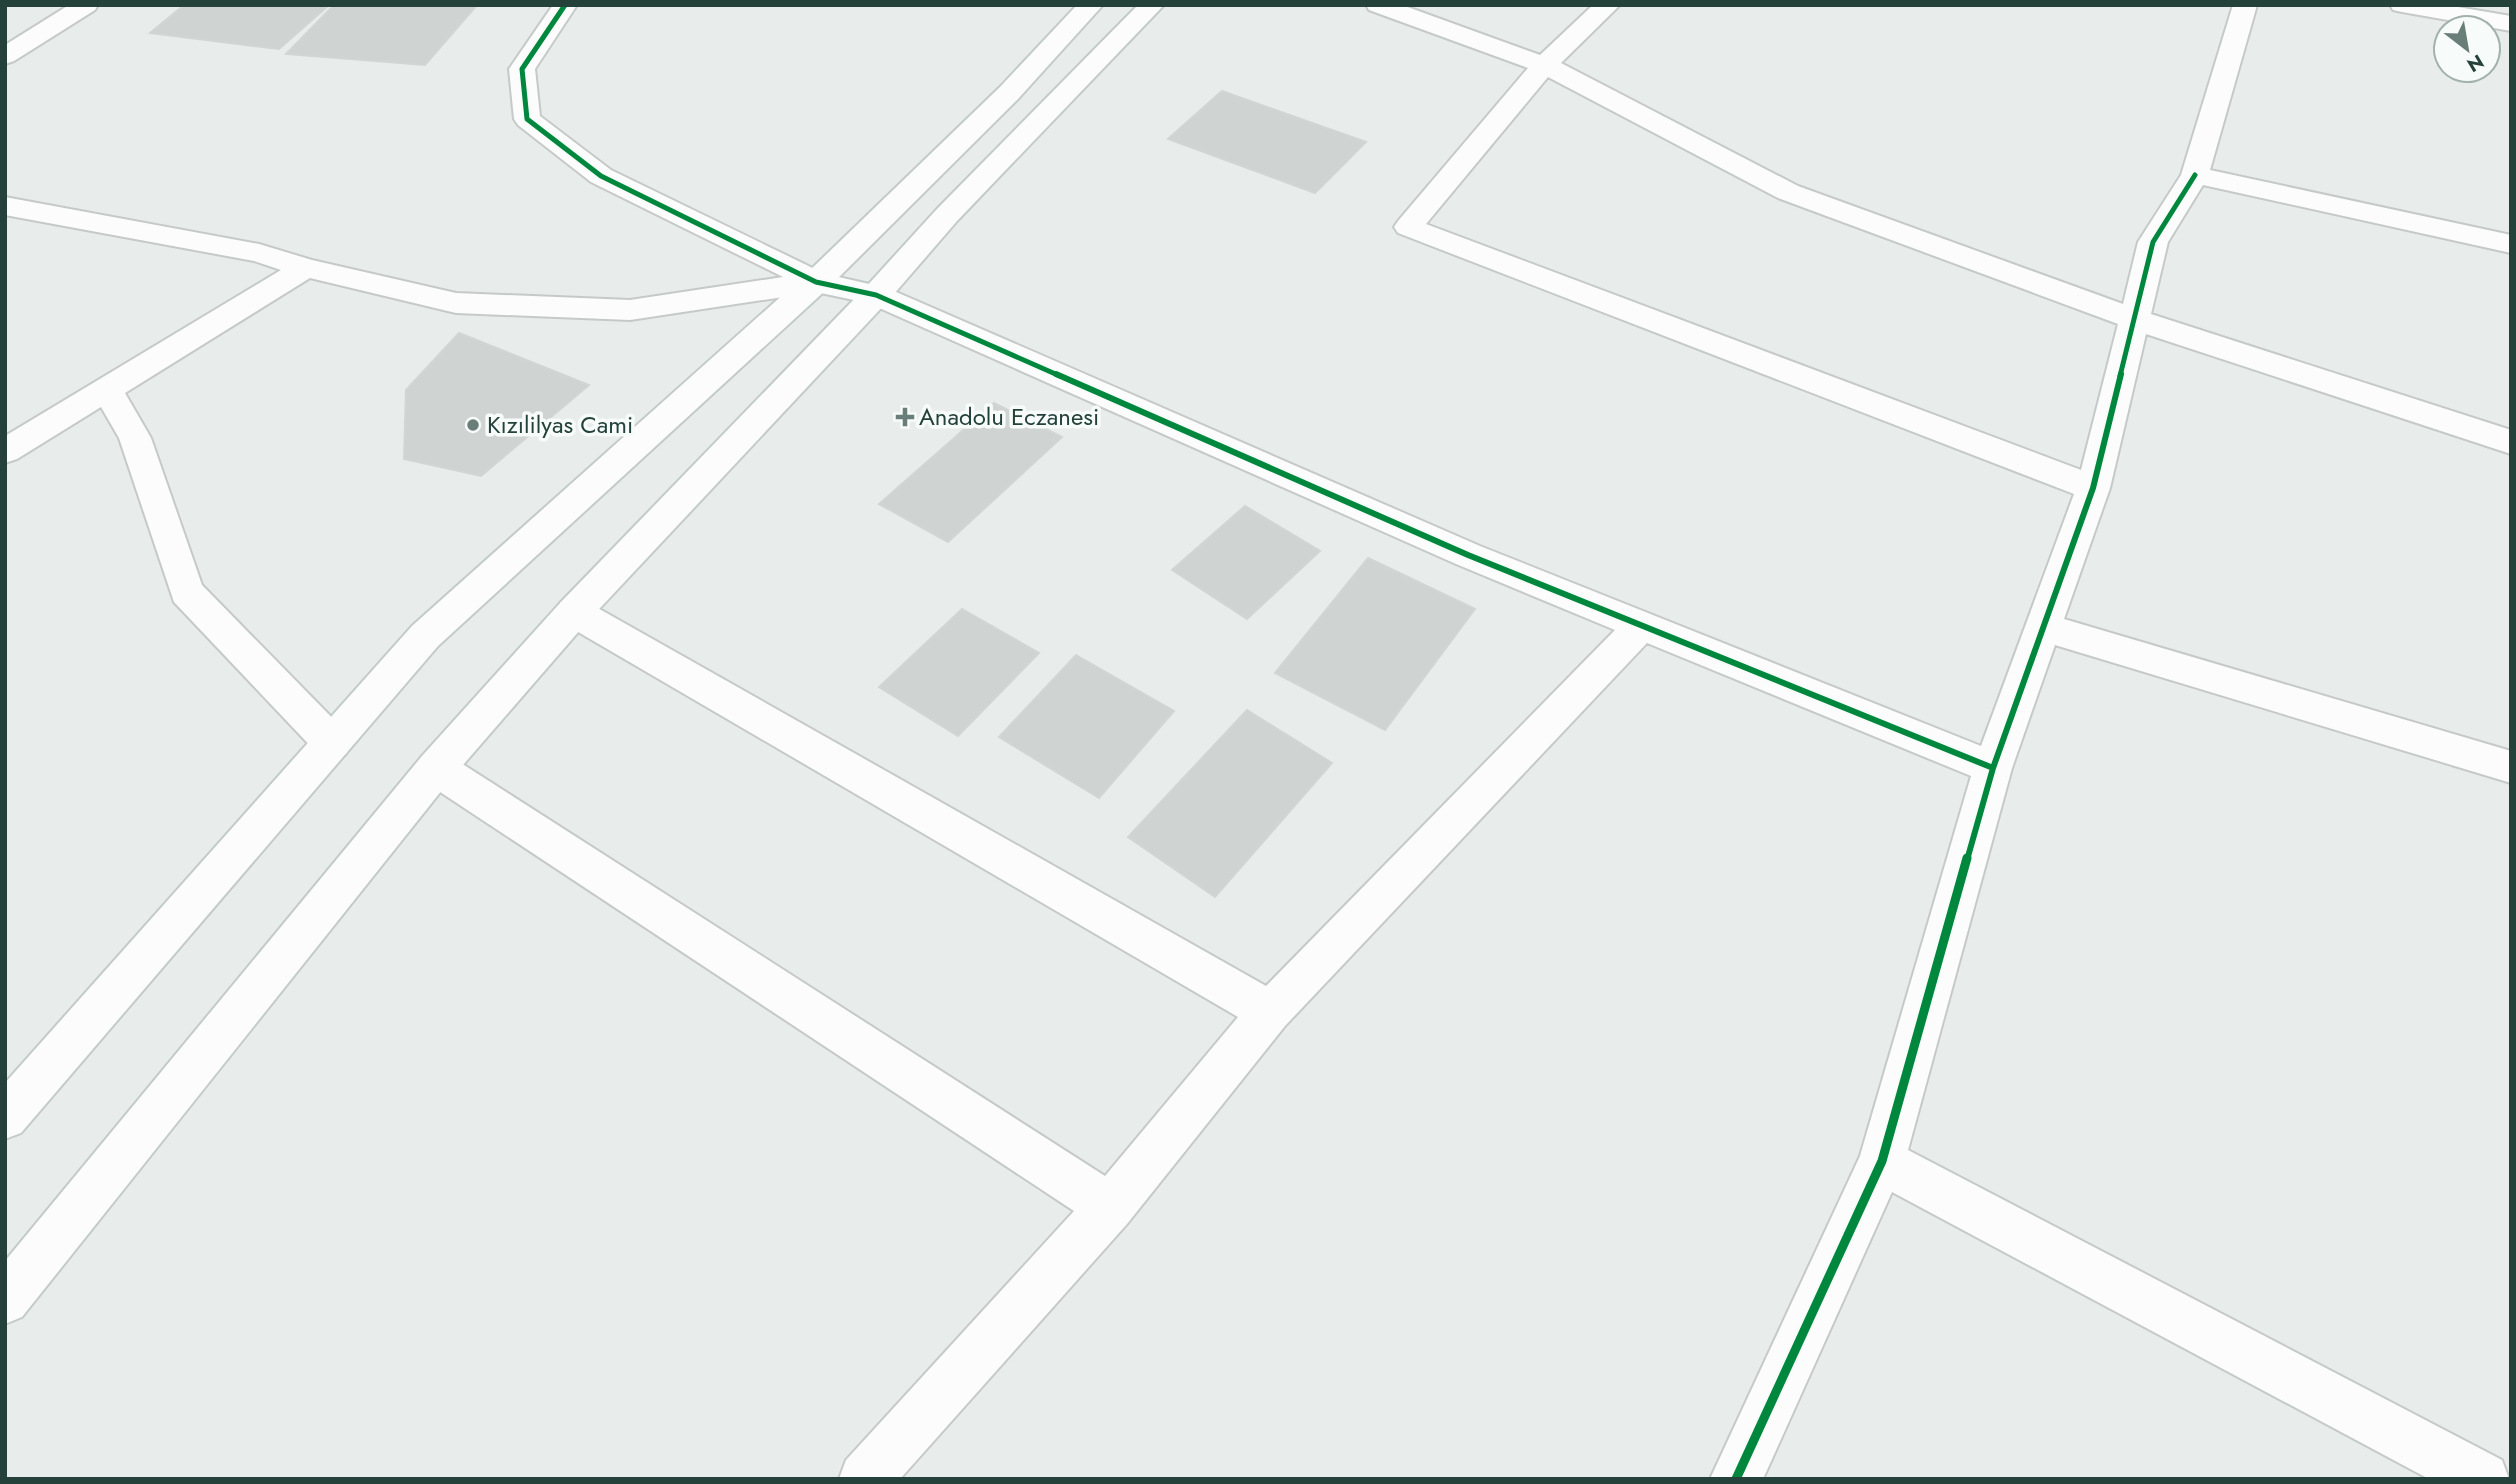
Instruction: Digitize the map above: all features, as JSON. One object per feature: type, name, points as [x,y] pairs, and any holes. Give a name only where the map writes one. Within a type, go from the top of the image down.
[{"type":"street","points":[[5,56],[86,5]]},
{"type":"street","points":[[565,5],[522,69],[527,119],[601,176],[816,282],[876,295],[1418,533],[1993,768]]},
{"type":"street","points":[[5,1117],[425,636],[816,282],[1009,93],[1091,5]]},
{"type":"street","points":[[5,1300],[436,768],[574,612],[876,295],[947,215],[1152,5]]},
{"type":"street","points":[[1378,5],[1544,65],[1788,192],[2134,319],[2511,442]]},
{"type":"street","points":[[1608,5],[1544,65],[1408,227],[2093,488]]},
{"type":"street","points":[[1736,1479],[1882,1161],[1993,768],[2093,488],[2153,242],[2195,176],[2245,5]]},
{"type":"street","points":[[2414,6],[2511,24]]},
{"type":"street","points":[[2195,176],[2511,244]]},
{"type":"street","points":[[5,206],[259,253],[306,268],[456,303],[630,310],[816,282]]},
{"type":"street","points":[[5,451],[306,268]]},
{"type":"street","points":[[107,390],[135,438],[187,592],[332,743]]},
{"type":"street","points":[[574,612],[1270,1013]]},
{"type":"street","points":[[865,1479],[1110,1208],[1270,1013],[1641,626]]},
{"type":"street","points":[[2043,627],[2511,767]]},
{"type":"street","points":[[436,768],[1110,1208]]},
{"type":"street","points":[[1882,1161],[2483,1479]]},
{"type":"building","points":[[184,5],[329,5],[279,49],[150,33]]},
{"type":"building","points":[[334,5],[477,5],[425,65],[286,54]]},
{"type":"building","points":[[1222,91],[1366,142],[1315,193],[1168,139]]},
{"type":"building","name":"Kızılilyas Cami","points":[[459,333],[589,385],[481,476],[404,459],[406,390]]},
{"type":"building","points":[[994,403],[1062,437],[948,542],[879,504]]},
{"type":"building","points":[[1245,506],[1320,551],[1247,619],[1172,570]]},
{"type":"building","points":[[1368,558],[1475,609],[1385,730],[1275,673]]},
{"type":"building","points":[[962,609],[1039,653],[958,736],[879,687]]},
{"type":"building","points":[[1076,655],[1174,711],[1099,798],[999,737]]},
{"type":"building","points":[[1247,710],[1332,763],[1215,897],[1128,837]]},
{"type":"cycle path","points":[[565,5],[522,69],[527,119],[601,176],[816,282],[876,295],[1468,555],[1993,768]]},
{"type":"cycle path","points":[[1736,1479],[1882,1161],[1993,768],[2093,488],[2153,242],[2195,175]]},
{"type":"place","name":"Anadolu Eczanesi","points":[[905,417]]},
{"type":"place","name":"Kızılilyas Cami","points":[[473,425]]}]
